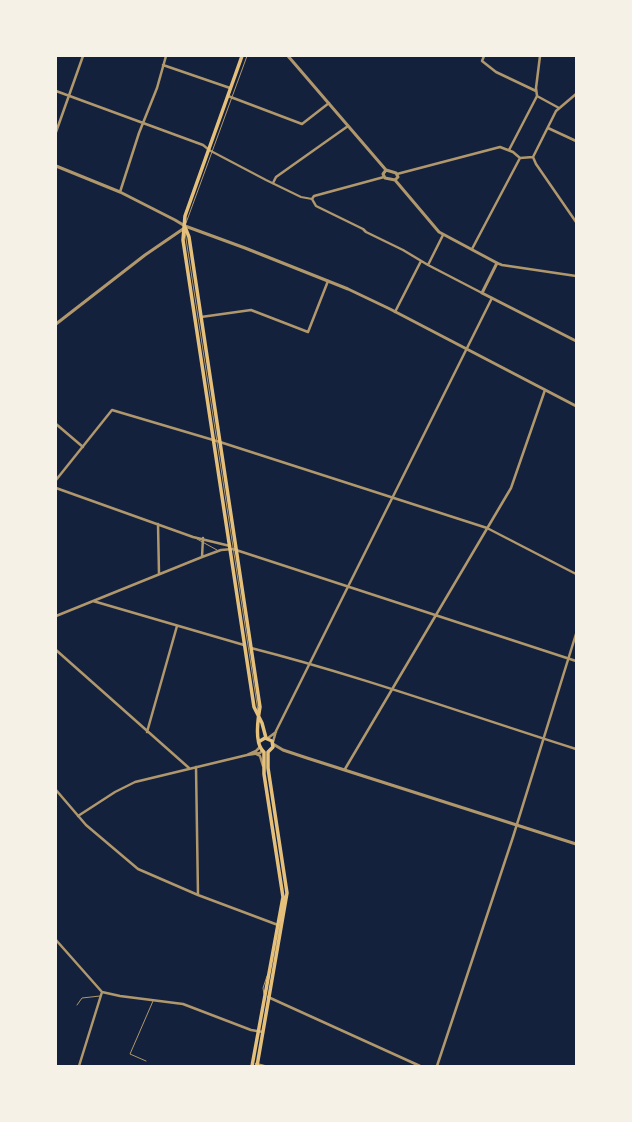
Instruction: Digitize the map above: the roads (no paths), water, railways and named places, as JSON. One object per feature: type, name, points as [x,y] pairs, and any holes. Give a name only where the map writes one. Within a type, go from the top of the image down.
[{"type":"main road","points":[[242,56],[230,88],[230,97],[211,151],[184,219],[183,240],[217,441],[233,550],[260,706],[256,724],[260,747],[263,751],[264,767],[283,892],[252,1064]]},
{"type":"main road","points":[[184,227],[189,237],[201,318],[229,546],[233,550],[244,645],[254,707],[267,738],[273,743],[270,751],[268,768],[287,893],[257,1065]]},
{"type":"main road","points":[[260,741],[267,738]]},
{"type":"main road","points":[[263,751],[270,751]]},
{"type":"street","points":[[56,132],[83,56]]},
{"type":"street","points":[[120,192],[157,88],[166,56]]},
{"type":"street","points":[[288,56],[386,170],[393,171],[397,174],[496,147],[505,148],[520,158],[533,157]]},
{"type":"street","points":[[484,56],[482,61],[496,72],[536,91]]},
{"type":"street","points":[[509,150],[537,96],[536,91],[540,56]]},
{"type":"street","points":[[163,65],[230,88]]},
{"type":"street","points":[[56,91],[144,122],[203,145],[211,151],[301,197],[312,199],[316,206],[363,229],[428,265],[576,341]]},
{"type":"street","points":[[533,157],[559,108],[576,94]]},
{"type":"street","points":[[537,96],[559,108]]},
{"type":"street","points":[[230,97],[302,124],[329,103]]},
{"type":"street","points":[[273,183],[276,177],[348,125]]},
{"type":"street","points":[[548,128],[576,141]]},
{"type":"street","points":[[533,157],[536,164],[576,222]]},
{"type":"street","points":[[472,249],[520,158]]},
{"type":"street","points":[[56,166],[120,192],[175,220],[184,227],[328,281],[395,312],[576,406]]},
{"type":"street","points":[[384,177],[383,174],[386,170]]},
{"type":"street","points":[[395,180],[398,178],[397,174]]},
{"type":"street","points":[[384,177],[389,181],[395,180]]},
{"type":"street","points":[[312,199],[314,196],[384,177]]},
{"type":"street","points":[[395,180],[442,234],[502,265],[576,276]]},
{"type":"street","points":[[56,324],[145,255],[184,227]]},
{"type":"street","points":[[428,265],[442,234]]},
{"type":"street","points":[[395,312],[421,261]]},
{"type":"street","points":[[482,293],[497,263]]},
{"type":"street","points":[[201,318],[251,310],[308,332],[328,281]]},
{"type":"street","points":[[492,298],[276,732],[273,743],[283,750],[576,844]]},
{"type":"street","points":[[345,769],[511,488],[545,390]]},
{"type":"street","points":[[56,480],[112,410],[217,441],[391,499],[487,528],[576,574]]},
{"type":"street","points":[[56,424],[83,447]]},
{"type":"street","points":[[56,488],[193,537],[229,546]]},
{"type":"street","points":[[158,524],[159,574]]},
{"type":"street","points":[[202,557],[203,540]]},
{"type":"street","points":[[56,616],[202,557],[221,550],[233,550],[436,614],[576,661]]},
{"type":"street","points":[[93,601],[244,645]]},
{"type":"street","points":[[147,732],[178,626]]},
{"type":"street","points":[[437,1066],[516,825],[576,634]]},
{"type":"street","points":[[250,648],[311,663],[392,688],[576,749]]},
{"type":"street","points":[[56,650],[189,768]]},
{"type":"street","points":[[267,738],[276,732]]},
{"type":"street","points":[[78,816],[135,782],[247,755],[256,752],[260,747]]},
{"type":"street","points":[[270,751],[283,750]]},
{"type":"street","points":[[247,755],[256,754],[263,751]]},
{"type":"street","points":[[256,754],[260,756],[264,767]]},
{"type":"street","points":[[196,767],[198,896]]},
{"type":"street","points":[[56,790],[78,816],[132,866],[198,896],[278,925]]},
{"type":"street","points":[[56,940],[102,992],[183,1004],[263,1032]]},
{"type":"street","points":[[79,1066],[86,1049],[102,992]]},
{"type":"street","points":[[264,995],[420,1066]]},
{"type":"street","points":[[252,1064],[264,1066]]},
{"type":"lane","points":[[230,97],[247,56]]},
{"type":"lane","points":[[203,540],[211,548],[221,550]]},
{"type":"lane","points":[[233,550],[258,716]]},
{"type":"lane","points":[[76,1005],[82,998],[100,996]]},
{"type":"lane","points":[[146,1062],[130,1054],[153,1000]]}]
